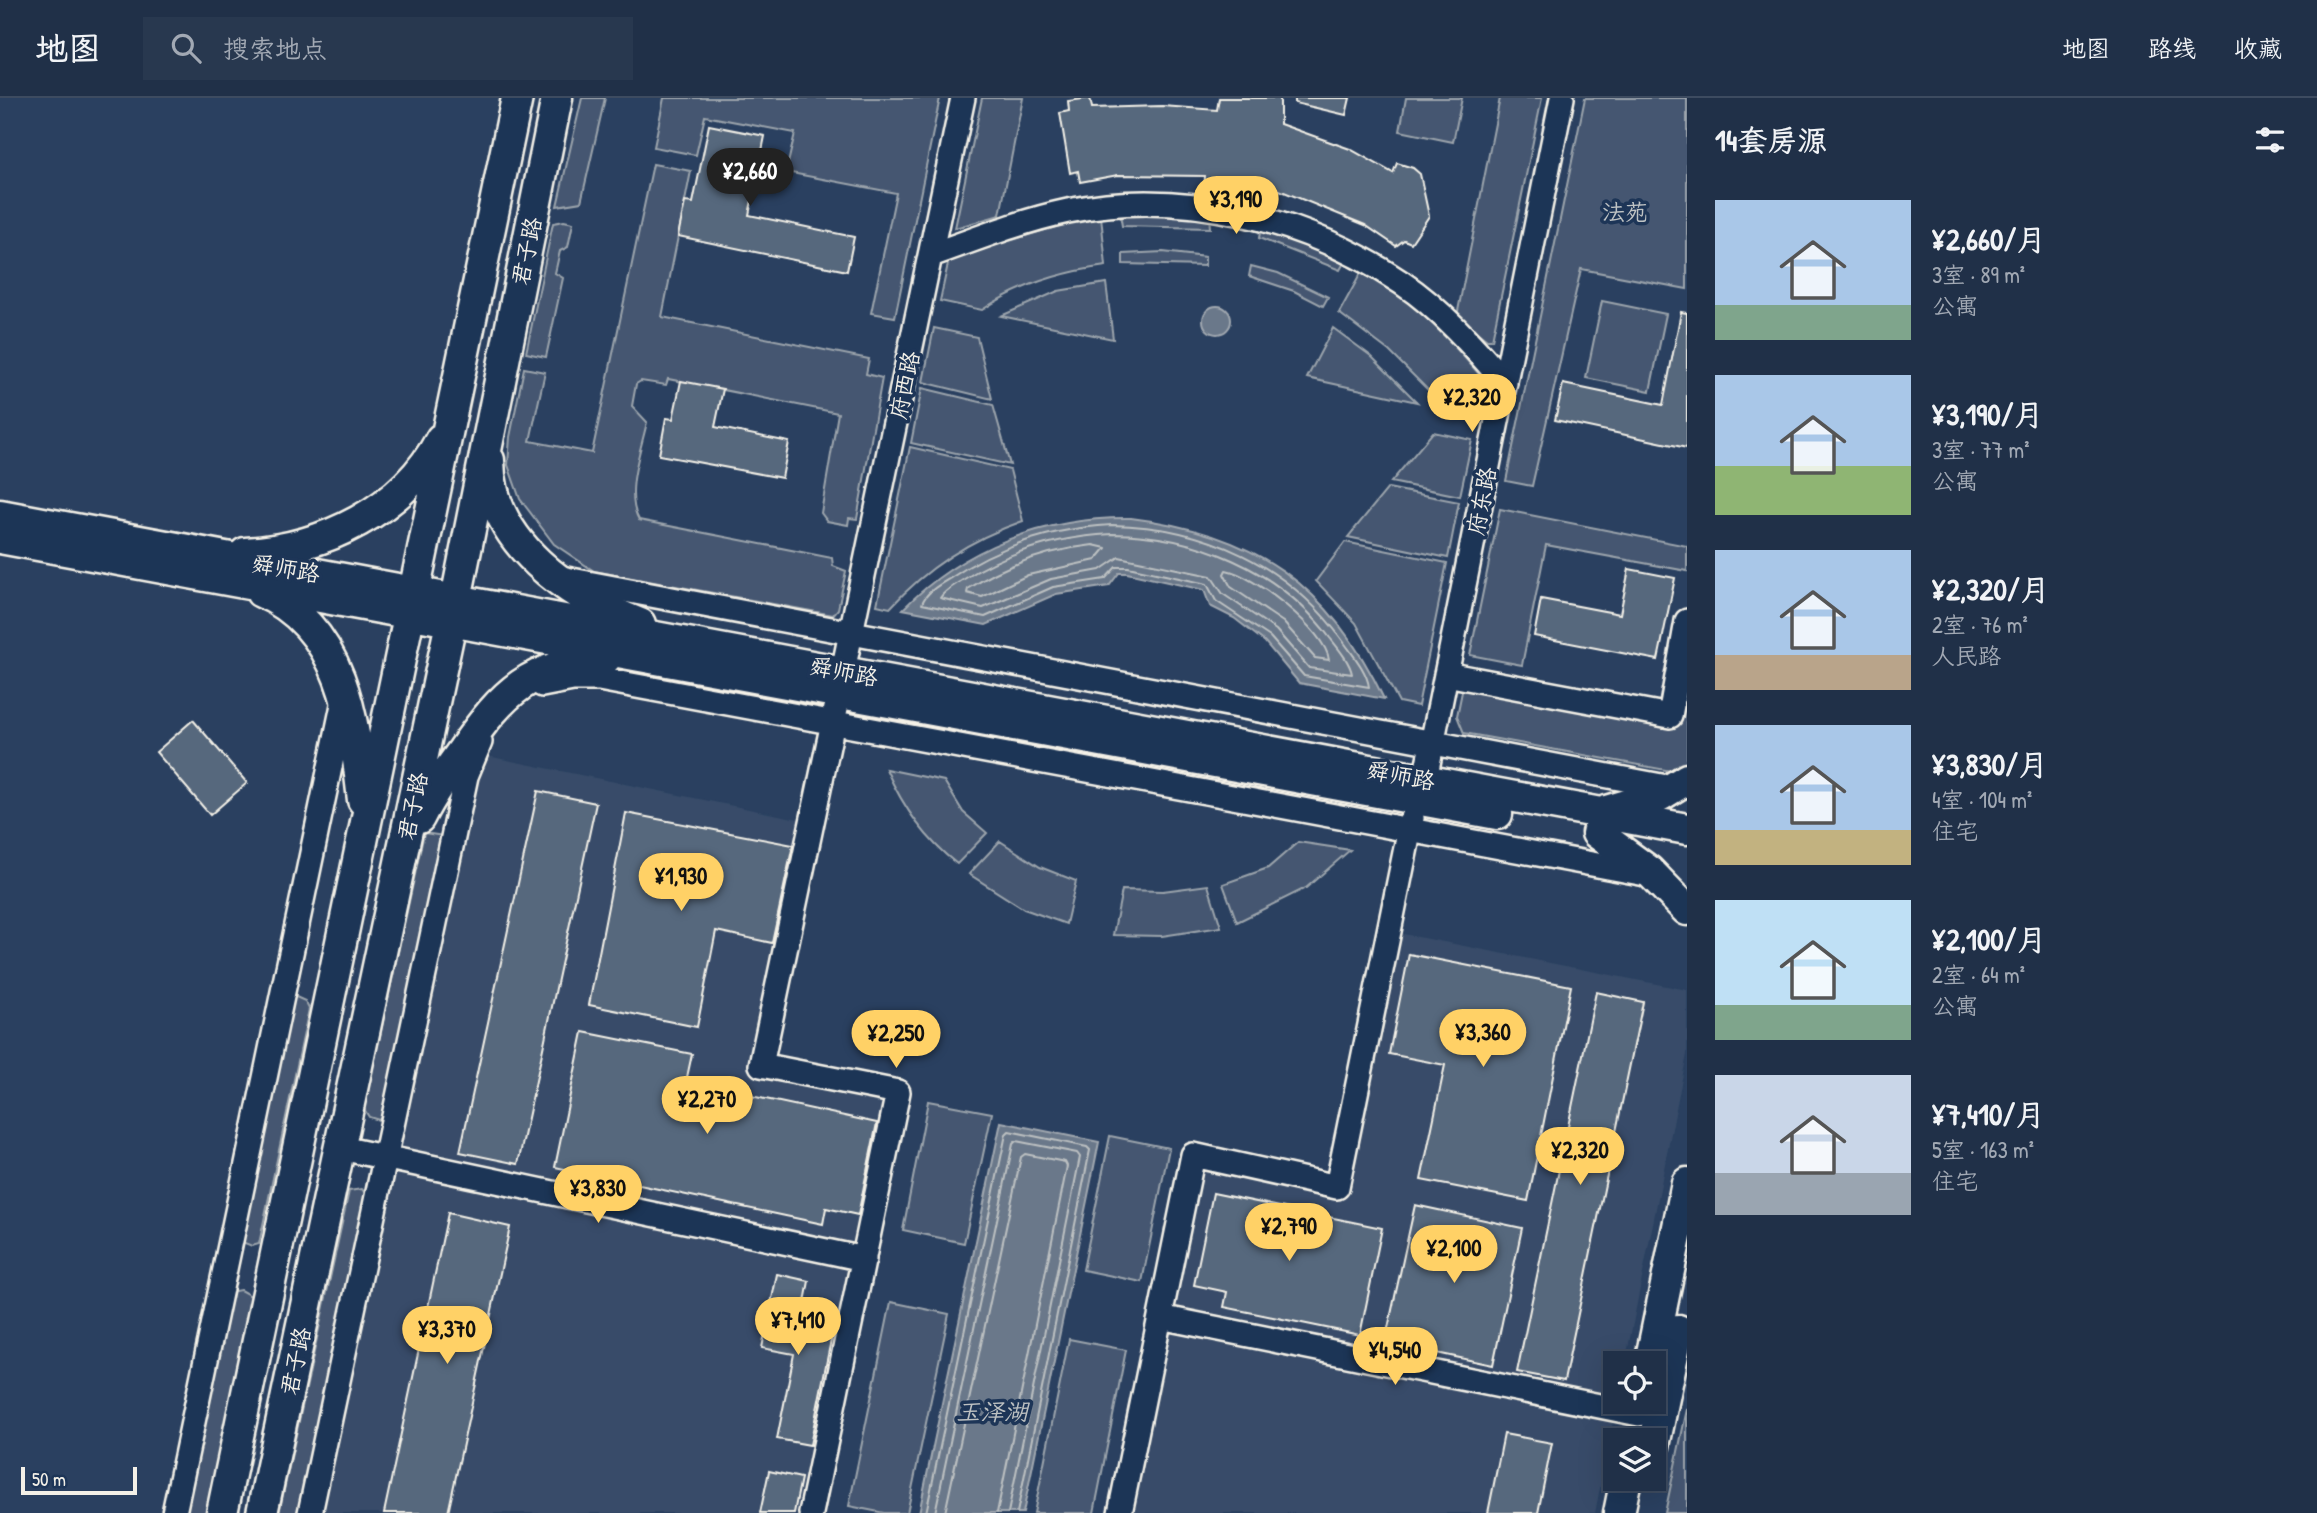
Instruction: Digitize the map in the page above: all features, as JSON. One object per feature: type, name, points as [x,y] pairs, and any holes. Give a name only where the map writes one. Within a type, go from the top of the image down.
[{"type":"main road","name":"君子路","points":[[222,1513],[517,98]]},
{"type":"main road","name":"君子路","points":[[262,1513],[453,611],[557,98]]},
{"type":"main road","points":[[212,566],[249,553],[306,542],[370,516],[410,481],[436,448],[449,423]]},
{"type":"main road","points":[[490,427],[489,479],[506,524],[519,546],[558,577],[630,620],[682,641]]},
{"type":"main road","name":"舜师路","points":[[0,515],[212,566]]},
{"type":"main road","name":"舜师路","points":[[0,538],[212,566],[453,611],[650,659],[841,682],[1599,823],[1687,849]]},
{"type":"main road","points":[[212,566],[288,608],[328,651],[345,694],[360,779],[363,837]]},
{"type":"main road","name":"舜师路","points":[[453,611],[682,641],[841,682]]},
{"type":"main road","points":[[404,846],[439,783],[491,710],[511,696],[529,677],[582,661],[650,659]]},
{"type":"main road","points":[[1680,784],[1599,823],[1687,910]]},
{"type":"main road","name":"舜师路","points":[[1599,823],[1687,829]]},
{"type":"main road","points":[[1652,1351],[1687,1183]]},
{"type":"main road","points":[[1658,1428],[1687,1286]]},
{"type":"main road","points":[[1619,1513],[1624,1491]]},
{"type":"main road","points":[[1640,1513],[1645,1491]]},
{"type":"street","name":"府西路","points":[[864,1259],[898,1093],[761,1065],[963,98]]},
{"type":"street","name":"府东路","points":[[1160,1317],[1193,1155],[1337,1187],[1420,789],[1432,743],[1562,98]]},
{"type":"street","points":[[931,255],[1055,214],[1108,205],[1151,203],[1236,214],[1275,223],[1326,242],[1403,283],[1438,313],[1505,383]]},
{"type":"street","points":[[558,577],[1432,743],[1680,784]]},
{"type":"street","points":[[1446,674],[1670,716],[1687,621]]},
{"type":"street","points":[[310,1513],[471,758],[511,696],[552,681],[599,679],[1654,876]]},
{"type":"street","points":[[174,1513],[345,694]]},
{"type":"street","points":[[341,1148],[864,1259],[811,1513]]},
{"type":"street","points":[[1120,1513],[1160,1317],[1638,1419]]},
{"type":"shaded area","points":[[477,754],[808,821],[755,1068],[890,1096],[804,1513],[318,1513]]},
{"type":"shaded area","points":[[1398,933],[1687,990],[1687,1054],[1627,1351],[1603,1351],[1603,1414],[1615,1414],[1612,1428],[1603,1428],[1603,1473],[1595,1513],[1131,1513],[1201,1167],[1345,1197]]},
{"type":"green space","points":[[582,98],[605,98],[581,202],[557,206]]},
{"type":"green space","points":[[664,98],[940,98],[895,317],[871,313],[896,193],[786,172],[795,133],[705,116],[696,155],[654,147]]},
{"type":"green space","points":[[982,98],[1023,98],[1000,215],[955,228]]},
{"type":"green space","points":[[1406,98],[1462,98],[1453,142],[1400,131]]},
{"type":"green space","points":[[1500,98],[1542,98],[1492,340],[1487,340],[1457,316]]},
{"type":"green space","name":"法苑","points":[[1585,98],[1687,98],[1687,289],[1581,269],[1532,486],[1506,481]]},
{"type":"green space","points":[[653,164],[691,171],[662,317],[869,359],[866,374],[882,378],[857,519],[849,518],[848,525],[827,521],[821,513],[838,413],[668,379],[666,385],[641,381],[636,384],[632,406],[647,422],[633,485],[633,498],[639,520],[832,558],[833,566],[846,571],[838,609],[833,615],[594,571],[554,544],[520,499],[508,465],[510,437],[524,368],[545,372],[530,441],[592,453]]},
{"type":"green space","points":[[1120,214],[1209,216],[1210,228],[1122,226]]},
{"type":"green space","points":[[1092,216],[1101,216],[1106,266],[1041,281],[1011,293],[982,310],[940,301],[949,259]]},
{"type":"green space","points":[[553,223],[573,223],[568,247],[560,251],[555,273],[563,278],[546,357],[526,353]]},
{"type":"green space","points":[[1261,227],[1291,236],[1345,261],[1340,270],[1259,238]]},
{"type":"green space","points":[[1163,252],[1205,257],[1205,266],[1123,264],[1123,254]]},
{"type":"green space","points":[[1251,266],[1278,273],[1328,297],[1323,306],[1294,291],[1249,276]]},
{"type":"green space","points":[[1362,271],[1380,281],[1412,306],[1443,334],[1484,380],[1477,413],[1444,406],[1389,351],[1339,313]]},
{"type":"green space","points":[[1106,283],[1113,339],[1001,316],[1058,291]]},
{"type":"green space","points":[[1602,301],[1666,314],[1650,391],[1586,378]]},
{"type":"green space","points":[[934,328],[977,337],[992,399],[923,382]]},
{"type":"green space","points":[[1333,328],[1371,356],[1417,402],[1307,378]]},
{"type":"green space","points":[[922,388],[993,405],[1010,465],[911,443]]},
{"type":"green space","points":[[1433,432],[1472,440],[1460,496],[1391,482]]},
{"type":"green space","points":[[910,447],[1010,470],[1023,521],[985,536],[951,556],[919,580],[890,608],[877,605]]},
{"type":"green space","points":[[1388,488],[1459,502],[1448,558],[1348,537]]},
{"type":"green space","points":[[1500,509],[1687,546],[1687,571],[1546,545],[1522,665],[1470,655]]},
{"type":"green space","points":[[1345,542],[1447,563],[1418,706],[1399,702],[1356,623],[1316,581]]},
{"type":"green space","points":[[1687,624],[1687,770],[1682,773],[1464,733],[1457,716],[1465,677],[1670,715]]},
{"type":"green space","points":[[886,769],[944,781],[963,812],[987,833],[957,864],[935,844],[916,821],[899,796]]},
{"type":"green space","points":[[424,833],[444,836],[386,1112],[379,1120],[369,1117],[364,1109]]},
{"type":"green space","points":[[1000,841],[1040,867],[1076,881],[1066,924],[1024,909],[969,874]]},
{"type":"green space","points":[[1298,842],[1350,850],[1306,888],[1237,922],[1223,884],[1268,868]]},
{"type":"green space","points":[[1208,885],[1221,927],[1162,936],[1113,935],[1122,890],[1163,891]]},
{"type":"green space","points":[[292,998],[305,1001],[309,1009],[259,1244],[252,1246],[242,1242]]},
{"type":"green space","points":[[928,1101],[992,1113],[964,1243],[903,1230]]},
{"type":"green space","points":[[1110,1136],[1169,1148],[1142,1282],[1083,1270]]},
{"type":"green space","points":[[362,1189],[368,1198],[301,1513],[279,1513],[349,1191]]},
{"type":"green space","points":[[240,1290],[251,1296],[206,1513],[181,1513],[229,1292]]},
{"type":"green space","points":[[891,1302],[949,1314],[907,1513],[884,1513],[849,1506]]},
{"type":"green space","points":[[1069,1339],[1126,1350],[1094,1513],[1034,1513]]},
{"type":"green space","points":[[1687,1409],[1687,1513],[1665,1513]]},
{"type":"water","points":[[1217,306],[1227,310],[1231,320],[1227,330],[1217,334],[1207,330],[1203,320],[1207,310]]},
{"type":"water","points":[[1131,518],[1175,525],[1215,537],[1251,552],[1284,571],[1313,596],[1339,625],[1363,659],[1384,699],[1299,683],[1265,642],[1234,618],[1210,606],[1204,590],[1127,573],[1119,573],[1109,586],[1056,594],[986,625],[903,609],[952,568],[1007,540],[1067,523]]},
{"type":"water","name":"玉泽湖","points":[[1001,1122],[1099,1142],[1023,1513],[919,1513]]},
{"type":"building","points":[[1090,98],[1092,108],[1162,106],[1217,110],[1219,98],[1280,98],[1280,124],[1350,149],[1393,173],[1397,163],[1413,168],[1420,174],[1429,216],[1411,243],[1404,240],[1396,246],[1365,225],[1277,189],[1271,208],[1204,193],[1205,176],[1118,175],[1080,182],[1078,171],[1070,173],[1060,113],[1069,111],[1068,101]]},
{"type":"building","points":[[1295,98],[1350,98],[1346,115],[1295,103]]},
{"type":"building","points":[[709,125],[765,136],[749,215],[854,237],[847,271],[678,236],[685,202],[693,203]]},
{"type":"building","points":[[1681,312],[1687,313],[1687,448],[1555,420],[1563,384],[1663,405]]},
{"type":"building","points":[[681,381],[723,389],[715,427],[789,442],[782,478],[659,455],[666,418],[673,419]]},
{"type":"building","points":[[1629,569],[1675,578],[1658,660],[1534,636],[1541,599],[1620,614]]},
{"type":"building","points":[[193,720],[247,783],[210,815],[156,752]]},
{"type":"building","points":[[538,791],[596,803],[518,1164],[460,1152]]},
{"type":"building","points":[[626,813],[793,845],[772,943],[716,931],[697,1027],[589,1005]]},
{"type":"building","points":[[1409,954],[1571,986],[1528,1201],[1421,1180],[1445,1065],[1389,1054]]},
{"type":"building","points":[[1596,992],[1643,1002],[1564,1381],[1517,1372]]},
{"type":"building","points":[[583,1032],[692,1054],[686,1082],[877,1123],[858,1215],[826,1208],[823,1224],[555,1167]]},
{"type":"building","points":[[1213,1193],[1382,1228],[1360,1335],[1224,1307],[1227,1292],[1194,1285]]},
{"type":"building","points":[[1415,1205],[1522,1228],[1493,1365],[1385,1342]]},
{"type":"building","points":[[448,1213],[510,1227],[448,1513],[384,1513]]},
{"type":"building","points":[[777,1274],[809,1281],[801,1323],[833,1330],[810,1445],[777,1439],[794,1354],[762,1348]]},
{"type":"building","points":[[1504,1434],[1552,1443],[1538,1513],[1488,1513]]},
{"type":"building","points":[[769,1471],[801,1478],[794,1513],[760,1513]]}]
